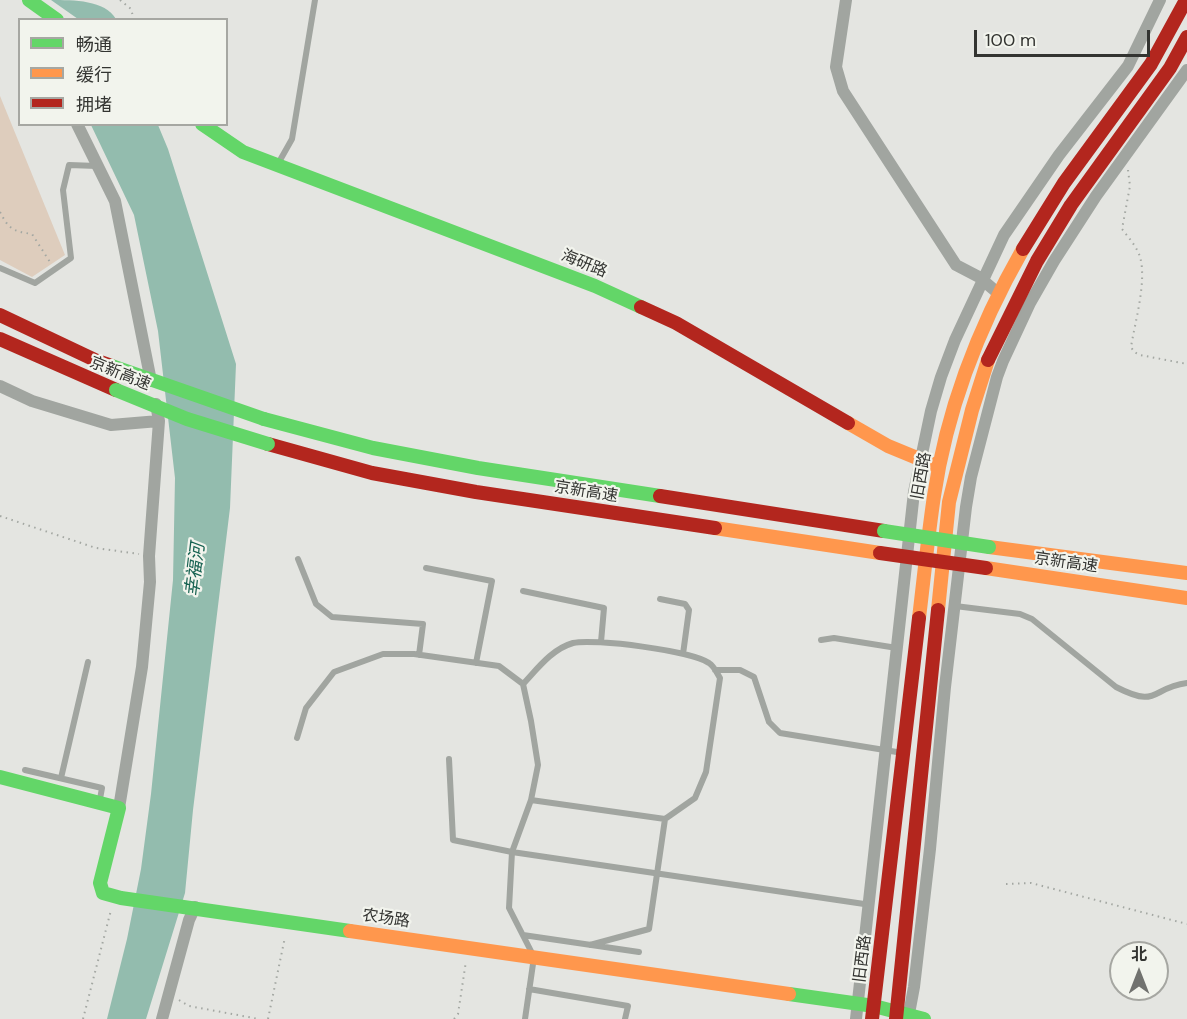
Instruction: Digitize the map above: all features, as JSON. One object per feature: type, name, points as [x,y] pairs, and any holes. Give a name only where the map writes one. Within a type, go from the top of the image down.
[{"type":"main road","points":[[29,0],[54,18]]},
{"type":"main road","name":"旧西路","points":[[873,1013],[934,495],[950,422],[970,355],[999,294],[1038,223],[1153,61],[1186,0]]},
{"type":"main road","name":"旧西路","points":[[902,1016],[935,631],[949,502],[972,410],[990,354],[1037,261],[1071,205],[1170,68],[1187,37]]},
{"type":"main road","name":"海研路","points":[[205,126],[243,152],[605,291],[676,323],[888,446],[939,467]]},
{"type":"main road","name":"京新高速","points":[[0,315],[112,366],[264,419],[373,448],[478,468],[884,531],[1187,573]]},
{"type":"main road","name":"京新高速","points":[[0,339],[187,419],[372,473],[476,492],[1187,598]]},
{"type":"main road","points":[[0,777],[120,808],[100,883],[103,893],[118,897]]},
{"type":"main road","name":"农场路","points":[[118,897],[858,1004],[873,1013],[924,1019]]},
{"type":"street","points":[[846,0],[836,67],[843,91],[956,265],[982,279],[999,294]]},
{"type":"street","points":[[856,1019],[914,492],[931,411],[941,377],[982,279],[1004,235],[1059,155],[1128,66],[1160,0]]},
{"type":"street","points":[[902,1016],[914,987],[971,477],[1003,361],[1030,303],[1054,261],[1096,196],[1187,70]]},
{"type":"street","points":[[78,126],[115,201],[159,421],[149,556],[150,582],[142,667],[120,808]]},
{"type":"street","points":[[0,386],[32,401],[111,425],[159,421]]},
{"type":"street","points":[[162,1019],[192,907]]},
{"type":"lane","points":[[277,165],[292,139],[315,0]]},
{"type":"lane","points":[[0,268],[35,283],[71,258],[63,190],[69,165],[97,166]]},
{"type":"lane","points":[[298,559],[316,604],[332,617],[423,624],[420,655]]},
{"type":"lane","points":[[426,568],[492,581],[476,663]]},
{"type":"lane","points":[[523,591],[604,608],[601,642]]},
{"type":"lane","points":[[660,599],[685,604],[688,610],[682,654]]},
{"type":"lane","points":[[955,606],[1020,614],[1032,619],[1116,687],[1132,695],[1152,697],[1170,687],[1187,683]]},
{"type":"lane","points":[[821,640],[834,638],[898,648]]},
{"type":"lane","points":[[523,684],[554,652],[573,643],[601,642],[691,655],[711,664],[720,678],[706,772],[695,798],[665,819],[531,800]]},
{"type":"lane","points":[[297,738],[306,708],[334,672],[382,654],[420,655],[499,666],[523,684],[538,765],[531,800],[512,852],[509,908],[534,957],[525,1019]]},
{"type":"lane","points":[[61,778],[88,662]]},
{"type":"lane","points":[[715,670],[740,670],[754,677],[769,722],[780,733],[904,754]]},
{"type":"lane","points":[[449,759],[453,840],[512,852],[886,908]]},
{"type":"lane","points":[[25,770],[102,788],[99,803]]},
{"type":"lane","points":[[590,945],[649,929],[665,819]]},
{"type":"lane","points":[[522,934],[639,952]]},
{"type":"lane","points":[[529,989],[628,1006],[626,1019]]},
{"type":"path","points":[[120,0],[131,9],[133,18]]},
{"type":"path","points":[[1123,159],[1130,173],[1131,186],[1122,230],[1140,259],[1141,272],[1131,346],[1134,352],[1140,355],[1187,363]]},
{"type":"path","points":[[0,212],[5,224],[17,232],[33,234],[55,269]]},
{"type":"path","points":[[0,516],[96,548],[149,556]]},
{"type":"path","points":[[1006,884],[1031,883],[1187,924]]},
{"type":"path","points":[[82,1019],[118,897]]},
{"type":"path","points":[[268,1019],[288,921]]},
{"type":"path","points":[[454,1019],[458,1014],[468,947]]},
{"type":"path","points":[[168,994],[189,1006],[259,1019]]},
{"type":"shaded area","points":[[0,96],[65,255],[32,277],[0,260]]},
{"type":"water","points":[[51,0],[88,2],[104,8],[115,18],[77,18]]},
{"type":"water","name":"幸福河","points":[[91,126],[158,126],[168,149],[236,364],[230,508],[185,893],[146,1019],[107,1019],[127,939],[141,869],[173,580],[175,478],[158,331],[134,215]]},
{"type":"traffic: fast","points":[[29,0],[54,18]]},
{"type":"traffic: fast","points":[[205,126],[243,152],[595,286],[641,307]]},
{"type":"traffic: fast","points":[[112,366],[264,419]]},
{"type":"traffic: fast","points":[[116,390],[187,419],[268,444]]},
{"type":"traffic: fast","points":[[264,419],[373,448],[478,468],[660,496]]},
{"type":"traffic: fast","points":[[884,531],[989,547]]},
{"type":"traffic: fast","points":[[0,777],[119,808],[100,883],[103,893],[121,898],[350,931]]},
{"type":"traffic: fast","points":[[789,994],[874,1006],[924,1019]]},
{"type":"traffic: slow","points":[[919,618],[934,496],[956,399],[992,308],[1023,249]]},
{"type":"traffic: slow","points":[[938,610],[949,502],[972,410],[988,360]]},
{"type":"traffic: slow","points":[[848,423],[888,446],[939,467]]},
{"type":"traffic: slow","points":[[715,528],[880,553]]},
{"type":"traffic: slow","points":[[989,547],[1187,573]]},
{"type":"traffic: slow","points":[[986,568],[1187,598]]},
{"type":"traffic: slow","points":[[350,931],[789,994]]},
{"type":"traffic: jam","points":[[1023,249],[1064,183],[1151,64],[1186,0]]},
{"type":"traffic: jam","points":[[988,360],[1037,261],[1071,205],[1170,68],[1187,37]]},
{"type":"traffic: jam","points":[[641,307],[676,323],[848,423]]},
{"type":"traffic: jam","points":[[0,315],[112,366]]},
{"type":"traffic: jam","points":[[0,339],[116,390]]},
{"type":"traffic: jam","points":[[268,444],[372,473],[476,492],[715,528]]},
{"type":"traffic: jam","points":[[660,496],[884,531]]},
{"type":"traffic: jam","points":[[880,553],[986,568]]},
{"type":"traffic: jam","points":[[896,1019],[938,610]]},
{"type":"traffic: jam","points":[[872,1019],[919,618]]}]
